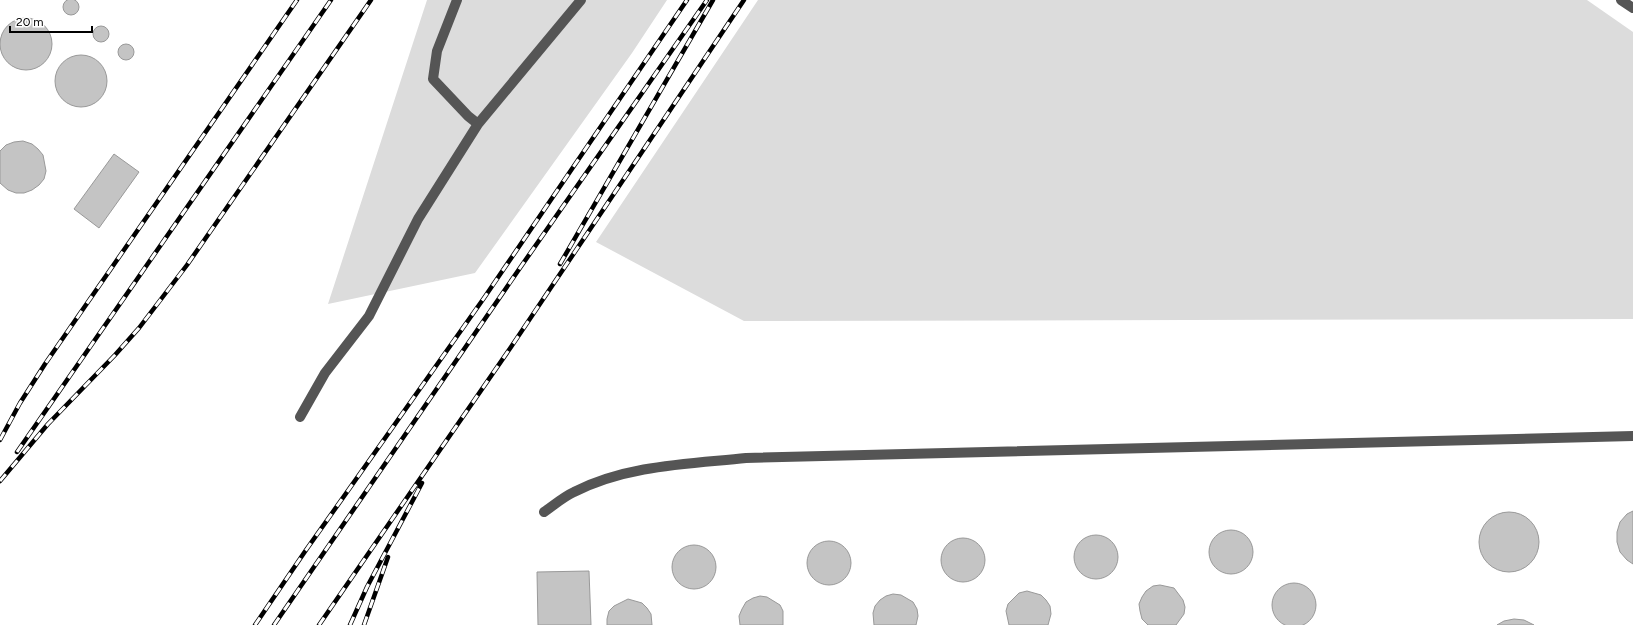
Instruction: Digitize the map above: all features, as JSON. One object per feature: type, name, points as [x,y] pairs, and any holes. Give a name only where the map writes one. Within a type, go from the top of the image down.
[{"type":"lane","points":[[457,0],[437,51],[433,79],[468,116],[478,124]]},
{"type":"lane","points":[[300,418],[325,373],[369,316],[418,219],[478,124],[581,0]]},
{"type":"lane","points":[[1621,0],[1633,8]]},
{"type":"lane","points":[[544,512],[573,492],[612,476],[662,466],[746,458],[1633,436]]},
{"type":"shaded area","points":[[427,0],[667,0],[632,53],[475,273],[328,304]]},
{"type":"shaded area","points":[[758,0],[1587,0],[1633,32],[1633,319],[744,321],[596,242]]},
{"type":"building","points":[[71,-1],[78,4],[79,7],[74,14],[71,15],[64,10],[63,7],[68,0]]},
{"type":"building","points":[[26,18],[36,20],[44,26],[50,34],[52,44],[50,54],[44,62],[36,68],[26,70],[16,68],[8,62],[2,54],[0,44],[2,34],[8,26],[16,20]]},
{"type":"building","points":[[101,26],[108,31],[109,34],[104,41],[101,42],[94,37],[93,34],[98,27]]},
{"type":"building","points":[[126,44],[133,49],[134,52],[129,59],[126,60],[119,55],[118,52],[123,45]]},
{"type":"building","points":[[81,55],[91,57],[99,63],[105,71],[107,81],[105,91],[99,99],[91,105],[81,107],[71,105],[63,99],[57,91],[55,81],[57,71],[63,63],[71,57]]},
{"type":"building","points":[[23,141],[32,144],[43,155],[46,171],[44,179],[39,185],[24,193],[16,193],[8,190],[0,183],[0,151],[6,145]]},
{"type":"building","points":[[114,154],[139,172],[99,228],[74,209]]},
{"type":"building","points":[[1633,511],[1633,564],[1620,552],[1617,542],[1617,532],[1620,522],[1627,514]]},
{"type":"building","points":[[1503,512],[1515,512],[1526,517],[1534,525],[1539,536],[1537,554],[1526,567],[1515,572],[1503,572],[1492,567],[1484,559],[1479,548],[1479,536],[1484,525],[1492,517]]},
{"type":"building","points":[[1227,530],[1235,530],[1240,531],[1247,536],[1252,543],[1252,561],[1247,568],[1240,573],[1227,574],[1219,571],[1212,564],[1209,556],[1209,548],[1212,540],[1219,533]]},
{"type":"building","points":[[1092,535],[1100,535],[1105,536],[1112,541],[1117,548],[1117,566],[1112,573],[1105,578],[1092,579],[1084,576],[1077,569],[1074,561],[1074,553],[1077,545],[1084,538]]},
{"type":"building","points":[[959,538],[967,538],[972,539],[979,544],[984,551],[984,569],[979,576],[972,581],[959,582],[951,579],[944,572],[941,564],[941,556],[944,548],[951,541]]},
{"type":"building","points":[[825,541],[833,541],[838,542],[845,547],[850,554],[850,572],[845,579],[838,584],[825,585],[817,582],[810,575],[807,567],[807,559],[810,551],[817,544]]},
{"type":"building","points":[[690,545],[698,545],[703,546],[710,551],[715,558],[715,576],[710,583],[703,588],[690,589],[682,586],[675,579],[672,571],[672,563],[675,555],[682,548]]},
{"type":"building","points":[[589,571],[591,625],[538,625],[537,572]]},
{"type":"building","points":[[1290,583],[1298,583],[1310,589],[1316,601],[1316,609],[1310,621],[1298,627],[1290,627],[1278,621],[1272,609],[1272,601],[1278,589]]},
{"type":"building","points":[[1160,585],[1174,588],[1183,600],[1185,607],[1184,614],[1176,625],[1148,625],[1142,619],[1139,604],[1142,597],[1146,591],[1153,586]]},
{"type":"building","points":[[1027,591],[1041,595],[1050,606],[1051,614],[1048,625],[1009,625],[1006,611],[1008,604],[1019,593]]},
{"type":"building","points":[[893,594],[901,595],[913,602],[917,609],[918,616],[916,625],[874,625],[873,613],[875,606],[886,596]]},
{"type":"building","points":[[760,596],[767,597],[780,605],[783,611],[783,625],[740,625],[739,616],[746,602]]},
{"type":"building","points":[[628,599],[642,603],[647,608],[651,614],[652,625],[607,625],[609,611],[614,606]]},
{"type":"building","points":[[1514,619],[1524,620],[1534,625],[1497,625],[1504,621]]},
{"type":"railway","points":[[0,440],[20,403],[45,364],[297,0]]},
{"type":"railway","points":[[17,452],[331,0]]},
{"type":"railway","points":[[0,481],[48,424],[139,328],[187,265],[371,0]]},
{"type":"railway","points":[[255,625],[306,550],[484,298],[687,0]]},
{"type":"railway","points":[[274,625],[707,0]]},
{"type":"railway","points":[[560,264],[713,0]]},
{"type":"railway","points":[[319,625],[511,347],[744,0]]},
{"type":"railway","points":[[350,625],[367,587],[422,483]]},
{"type":"railway","points":[[364,625],[388,557]]}]
